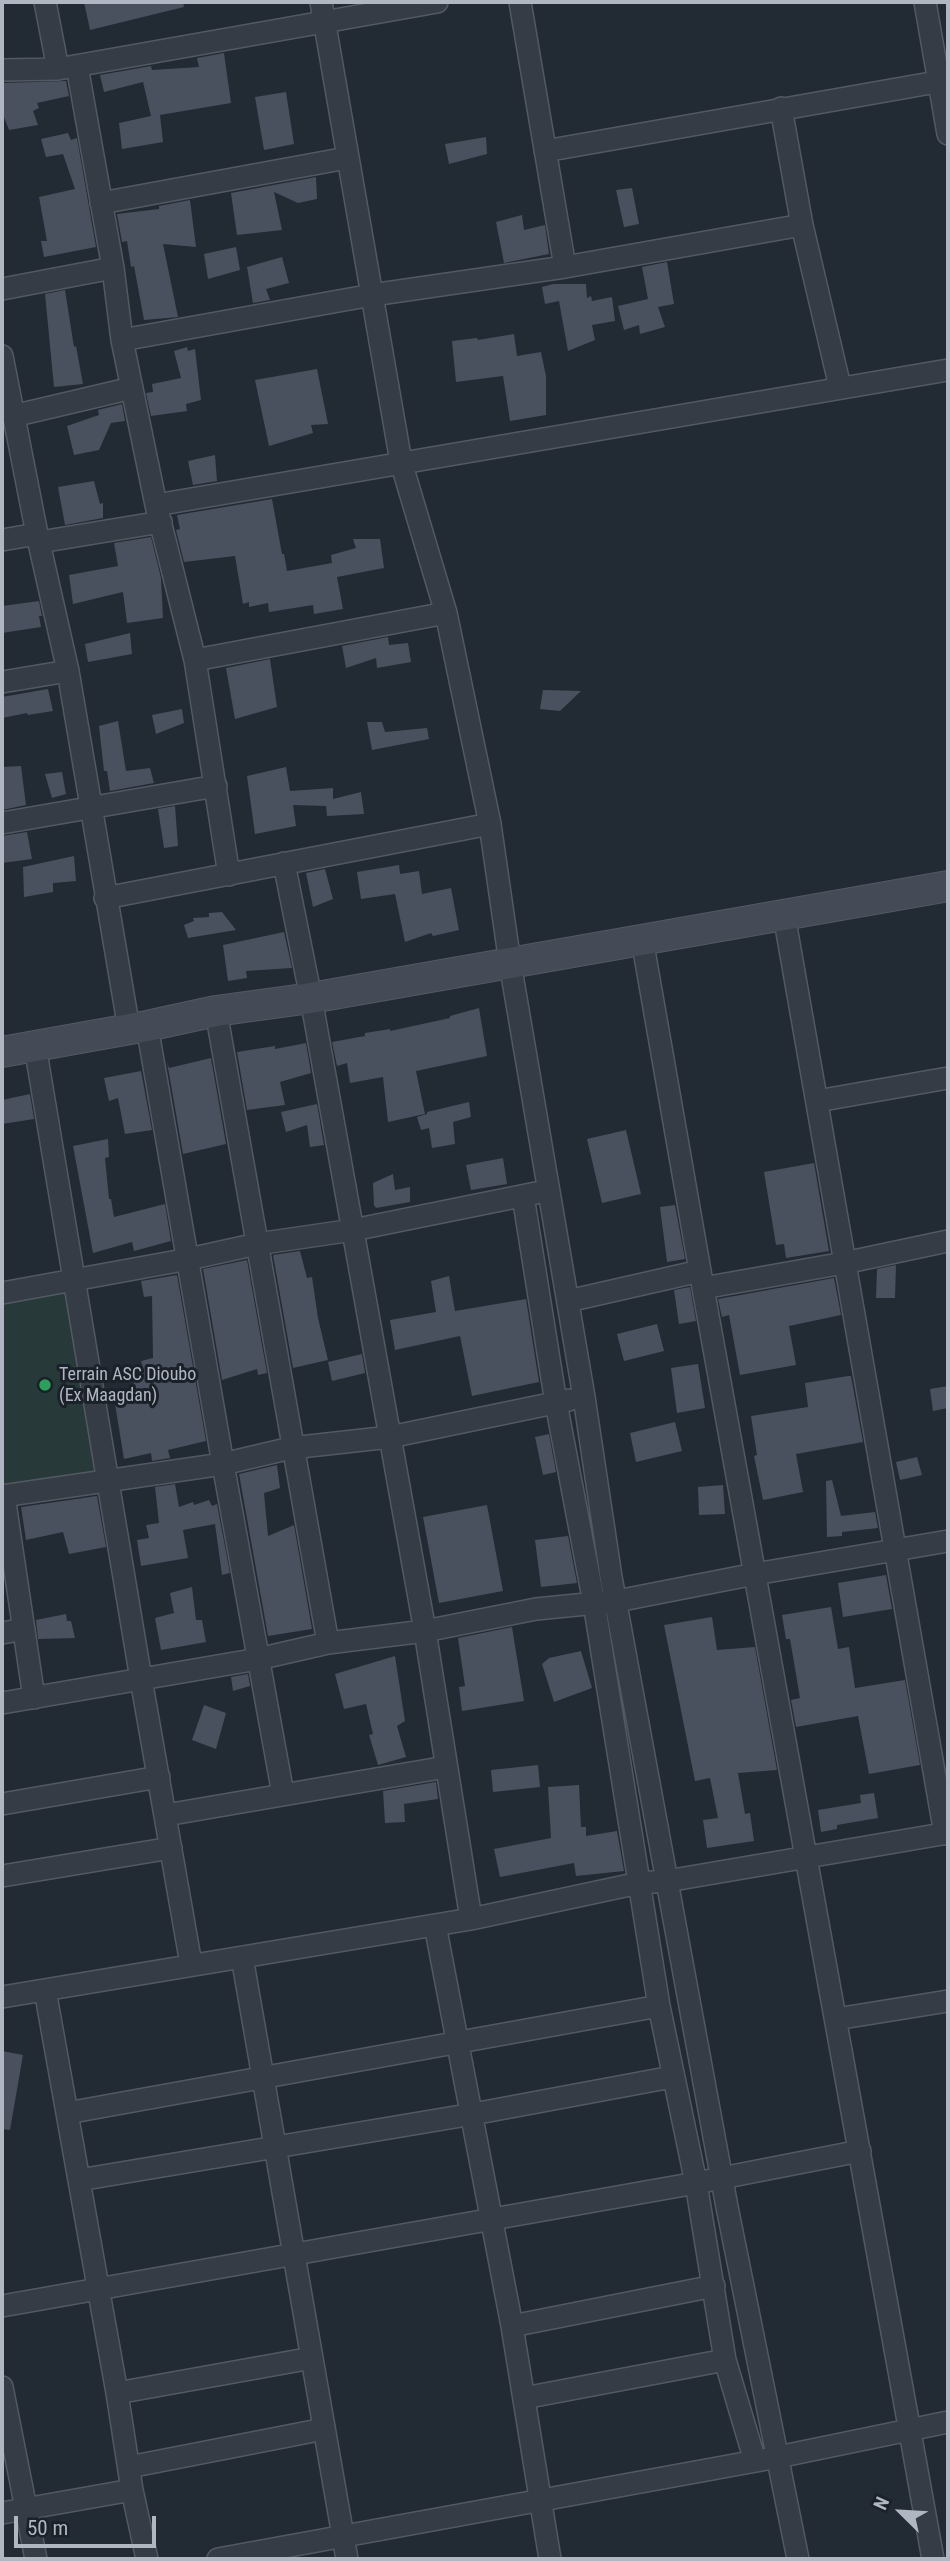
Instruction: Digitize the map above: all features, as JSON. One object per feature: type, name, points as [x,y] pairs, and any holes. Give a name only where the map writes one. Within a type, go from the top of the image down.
[{"type":"main road","points":[[2,1052],[216,1011],[311,998],[948,886]]},
{"type":"street","points":[[45,2],[67,68],[102,203],[122,340],[158,514],[195,660],[229,875]]},
{"type":"street","points":[[2,70],[67,68],[323,12],[437,2]]},
{"type":"street","points":[[520,2],[565,267]]},
{"type":"street","points":[[925,2],[944,81],[948,134]]},
{"type":"street","points":[[323,12],[401,462],[446,613],[489,824],[584,1397],[611,1577],[721,2176],[798,2559]]},
{"type":"street","points":[[545,150],[944,81]]},
{"type":"street","points":[[781,108],[802,225],[840,387]]},
{"type":"street","points":[[102,203],[347,159]]},
{"type":"street","points":[[122,340],[372,295],[565,267],[802,225]]},
{"type":"street","points":[[2,289],[113,268]]},
{"type":"street","points":[[2,356],[68,671],[105,898],[138,1028],[188,1259],[283,1794]]},
{"type":"street","points":[[2,540],[38,538],[401,462],[948,370]]},
{"type":"street","points":[[13,416],[132,388]]},
{"type":"street","points":[[195,660],[446,613]]},
{"type":"street","points":[[2,682],[68,671]]},
{"type":"street","points":[[2,823],[216,786]]},
{"type":"street","points":[[105,898],[489,824]]},
{"type":"street","points":[[284,863],[354,1230],[425,1631],[471,1919]]},
{"type":"street","points":[[2,1997],[471,1919],[639,1883],[667,1881],[946,1834],[894,1550],[785,915]]},
{"type":"street","points":[[642,939],[701,1280],[933,2559]]},
{"type":"street","points":[[216,1011],[291,1448],[328,1643]]},
{"type":"street","points":[[35,1046],[191,1964]]},
{"type":"street","points":[[817,1101],[948,1079]]},
{"type":"street","points":[[2,1293],[257,1244],[354,1230],[549,1191]]},
{"type":"street","points":[[523,1196],[556,1403],[594,1603],[672,2077],[696,2183],[725,2360],[755,2461]]},
{"type":"street","points":[[568,1301],[701,1280],[844,1263],[948,1241]]},
{"type":"street","points":[[34,1698],[24,1629],[7,1557],[3,1496],[223,1464],[291,1448],[390,1437],[584,1397]]},
{"type":"street","points":[[2,1703],[258,1659],[328,1643],[425,1631],[499,1615],[617,1601],[948,1541]]},
{"type":"street","points":[[2,1633],[24,1629]]},
{"type":"street","points":[[166,1815],[446,1767]]},
{"type":"street","points":[[2,1804],[159,1777]]},
{"type":"street","points":[[2,1876],[171,1848]]},
{"type":"street","points":[[435,1925],[512,2326],[550,2559]]},
{"type":"street","points":[[242,1957],[347,2559]]},
{"type":"street","points":[[45,1990],[99,2288],[132,2490],[147,2559]]},
{"type":"street","points":[[836,2019],[948,2001]]},
{"type":"street","points":[[67,2113],[659,2006]]},
{"type":"street","points":[[79,2180],[473,2114],[672,2077]]},
{"type":"street","points":[[2,2306],[696,2183],[860,2151]]},
{"type":"street","points":[[512,2326],[714,2286]]},
{"type":"street","points":[[117,2393],[312,2358]]},
{"type":"street","points":[[524,2398],[725,2360]]},
{"type":"street","points":[[2,2387],[36,2559]]},
{"type":"street","points":[[218,2559],[778,2457],[948,2422]]},
{"type":"street","points":[[129,2467],[324,2428]]},
{"type":"street","points":[[2,2513],[132,2490]]},
{"type":"shaded area","name":"Terrain ASC Dioubo (Ex Maagdan)","points":[[72,1287],[103,1471],[2,1489],[2,1299]]},
{"type":"building","points":[[84,2],[183,2],[184,7],[90,30]]},
{"type":"building","points":[[224,53],[231,103],[160,115],[163,142],[122,149],[119,123],[151,116],[143,82],[104,92],[100,75],[151,66],[152,70],[199,67],[197,58]]},
{"type":"building","points":[[66,81],[69,96],[37,103],[39,108],[33,111],[38,125],[9,130],[2,112],[2,83]]},
{"type":"building","points":[[286,92],[294,144],[264,150],[255,97]]},
{"type":"building","points":[[68,133],[71,140],[77,138],[96,247],[44,257],[41,241],[47,241],[39,197],[75,189],[63,154],[46,157],[41,139]]},
{"type":"building","points":[[486,137],[487,154],[449,164],[445,144]]},
{"type":"building","points":[[316,177],[317,199],[298,203],[274,192],[282,230],[237,235],[231,193]]},
{"type":"building","points":[[632,188],[639,224],[624,227],[616,190]]},
{"type":"building","points":[[190,200],[196,247],[163,244],[178,317],[144,320],[134,266],[131,267],[127,241],[122,242],[117,214],[159,209],[159,206]]},
{"type":"building","points":[[522,215],[524,230],[545,225],[549,254],[504,263],[496,222]]},
{"type":"building","points":[[236,247],[240,270],[208,279],[204,254]]},
{"type":"building","points":[[282,257],[289,283],[266,289],[270,300],[253,303],[247,267]]},
{"type":"building","points":[[667,262],[674,304],[658,307],[665,327],[640,334],[639,325],[624,330],[618,306],[648,299],[642,267]]},
{"type":"building","points":[[553,284],[586,284],[587,298],[591,296],[592,301],[612,297],[615,321],[592,325],[595,340],[568,351],[559,301],[545,304],[542,287]]},
{"type":"building","points":[[65,290],[83,384],[54,387],[45,294]]},
{"type":"building","points":[[514,334],[517,356],[541,352],[546,376],[546,415],[510,421],[503,376],[456,382],[452,341]]},
{"type":"building","points":[[187,347],[188,351],[195,349],[201,400],[186,404],[187,411],[151,416],[146,393],[153,392],[152,384],[181,378],[174,351]]},
{"type":"building","points":[[317,369],[328,424],[311,425],[313,433],[269,446],[255,380]]},
{"type":"building","points":[[122,404],[125,421],[111,423],[99,450],[74,455],[67,426],[99,415],[98,410]]},
{"type":"building","points":[[215,455],[217,481],[193,485],[188,461]]},
{"type":"building","points":[[94,481],[100,504],[103,503],[103,518],[65,525],[58,487]]},
{"type":"building","points":[[272,499],[287,571],[332,563],[331,555],[356,548],[353,539],[380,539],[384,568],[337,577],[343,609],[314,614],[313,605],[269,612],[268,603],[249,607],[249,602],[243,604],[235,556],[184,562],[176,530],[180,529],[177,515]]},
{"type":"building","points":[[151,537],[161,578],[163,618],[127,623],[123,592],[73,604],[69,575],[118,566],[114,543]]},
{"type":"building","points":[[39,601],[41,627],[2,633],[2,606]]},
{"type":"building","points":[[130,633],[132,654],[88,662],[85,644]]},
{"type":"building","points":[[388,637],[389,645],[408,643],[411,662],[377,668],[376,658],[346,668],[342,646]]},
{"type":"building","points":[[270,659],[277,707],[235,719],[226,668]]},
{"type":"building","points":[[48,689],[53,711],[2,718],[2,697]]},
{"type":"building","points":[[543,690],[581,691],[560,711],[540,709]]},
{"type":"building","points":[[182,709],[184,723],[156,734],[152,715]]},
{"type":"building","points":[[118,721],[126,771],[150,768],[154,783],[110,791],[107,771],[104,771],[99,726]]},
{"type":"building","points":[[367,722],[382,722],[385,732],[427,728],[429,739],[372,750]]},
{"type":"building","points":[[21,766],[26,805],[2,810],[2,767]]},
{"type":"building","points":[[286,767],[290,791],[333,788],[333,799],[361,792],[364,814],[327,816],[326,806],[293,805],[296,826],[255,834],[247,776]]},
{"type":"building","points":[[62,772],[66,794],[52,798],[45,774]]},
{"type":"building","points":[[175,806],[178,846],[164,848],[158,809]]},
{"type":"building","points":[[27,832],[32,859],[2,863],[2,836]]},
{"type":"building","points":[[74,856],[76,881],[53,883],[53,892],[24,897],[23,867]]},
{"type":"building","points":[[399,865],[400,874],[419,871],[422,894],[451,888],[459,930],[433,936],[431,933],[405,942],[395,894],[361,899],[357,872]]},
{"type":"building","points":[[325,869],[333,899],[313,907],[306,873]]},
{"type":"building","points":[[222,912],[236,930],[188,938],[184,925],[194,921],[193,918],[209,917],[209,913]]},
{"type":"building","points":[[284,932],[292,968],[246,971],[247,978],[228,981],[223,945]]},
{"type":"building","points":[[479,1008],[487,1056],[416,1071],[425,1114],[388,1122],[383,1077],[350,1083],[347,1063],[337,1066],[332,1042],[365,1036],[365,1033],[390,1031],[450,1018]]},
{"type":"building","points":[[306,1043],[311,1073],[280,1082],[285,1105],[247,1110],[237,1052]]},
{"type":"building","points":[[211,1058],[226,1144],[183,1154],[167,1062],[169,1068]]},
{"type":"building","points":[[141,1071],[152,1130],[125,1134],[118,1098],[109,1101],[104,1078]]},
{"type":"building","points":[[30,1094],[34,1119],[2,1124],[2,1100]]},
{"type":"building","points":[[469,1102],[471,1117],[453,1122],[455,1144],[432,1148],[429,1128],[421,1130],[417,1117]]},
{"type":"building","points":[[317,1104],[324,1145],[310,1147],[307,1125],[286,1132],[281,1112]]},
{"type":"building","points":[[626,1130],[641,1194],[602,1203],[587,1139]]},
{"type":"building","points":[[108,1139],[109,1157],[105,1158],[109,1199],[114,1217],[165,1204],[171,1241],[134,1251],[132,1242],[93,1253],[73,1146]]},
{"type":"building","points":[[503,1158],[507,1184],[471,1190],[466,1165]]},
{"type":"building","points":[[814,1163],[829,1251],[786,1258],[784,1244],[776,1245],[764,1172]]},
{"type":"building","points":[[393,1174],[395,1190],[410,1187],[410,1202],[376,1208],[373,1183]]},
{"type":"building","points":[[675,1205],[685,1259],[667,1262],[660,1207]]},
{"type":"building","points":[[300,1251],[307,1278],[312,1277],[328,1360],[293,1368],[273,1255]]},
{"type":"building","points":[[247,1260],[267,1373],[258,1375],[257,1369],[222,1380],[203,1269]]},
{"type":"building","points":[[896,1265],[895,1298],[876,1298],[877,1269]]},
{"type":"building","points":[[177,1275],[206,1441],[168,1450],[170,1458],[152,1461],[151,1453],[124,1459],[114,1398],[136,1393],[132,1373],[144,1371],[141,1361],[153,1358],[152,1296],[144,1297],[141,1281]]},
{"type":"building","points":[[449,1276],[455,1311],[526,1299],[539,1382],[472,1396],[460,1336],[395,1350],[390,1320],[436,1312],[431,1281]]},
{"type":"building","points":[[834,1278],[841,1315],[789,1326],[796,1365],[740,1375],[729,1315],[722,1317],[718,1299]]},
{"type":"building","points":[[690,1287],[696,1321],[679,1324],[674,1290]]},
{"type":"building","points":[[657,1324],[664,1351],[624,1361],[617,1334]]},
{"type":"building","points":[[362,1354],[365,1373],[332,1381],[328,1362]]},
{"type":"building","points":[[698,1364],[705,1408],[677,1413],[671,1368]]},
{"type":"building","points":[[851,1376],[863,1442],[796,1454],[803,1492],[763,1500],[754,1456],[757,1455],[751,1416],[808,1407],[805,1383]]},
{"type":"building","points":[[948,1386],[948,1408],[933,1411],[930,1389]]},
{"type":"building","points":[[675,1422],[682,1451],[636,1462],[630,1433]]},
{"type":"building","points":[[549,1434],[556,1472],[543,1475],[535,1437]]},
{"type":"building","points":[[917,1457],[922,1475],[900,1480],[896,1462]]},
{"type":"building","points":[[277,1465],[280,1488],[264,1493],[268,1536],[294,1525],[312,1629],[268,1636],[239,1474]]},
{"type":"building","points":[[832,1480],[841,1516],[875,1512],[878,1528],[842,1532],[842,1536],[827,1537],[826,1481]]},
{"type":"building","points":[[175,1484],[179,1507],[209,1500],[212,1506],[217,1504],[230,1573],[222,1575],[215,1524],[183,1530],[188,1558],[141,1566],[137,1540],[149,1538],[146,1525],[159,1523],[155,1487]]},
{"type":"building","points":[[723,1485],[725,1514],[699,1515],[698,1487]]},
{"type":"building","points":[[97,1496],[106,1547],[69,1554],[63,1532],[26,1540],[21,1507]]},
{"type":"building","points":[[487,1505],[503,1591],[439,1603],[423,1517]]},
{"type":"building","points":[[568,1536],[577,1583],[541,1587],[535,1540]]},
{"type":"building","points":[[886,1575],[892,1609],[843,1617],[838,1583]]},
{"type":"building","points":[[192,1587],[196,1620],[202,1620],[206,1642],[161,1650],[155,1618],[174,1613],[170,1593]]},
{"type":"building","points":[[831,1607],[838,1649],[849,1647],[855,1688],[905,1680],[920,1765],[869,1774],[858,1716],[796,1727],[791,1700],[800,1698],[790,1639],[786,1639],[782,1615]]},
{"type":"building","points":[[66,1614],[67,1621],[71,1621],[75,1638],[38,1639],[36,1620]]},
{"type":"building","points":[[712,1617],[717,1650],[755,1647],[777,1770],[738,1773],[745,1814],[750,1813],[754,1841],[707,1848],[703,1820],[718,1818],[710,1778],[695,1781],[664,1625]]},
{"type":"building","points":[[512,1627],[524,1701],[462,1711],[459,1687],[465,1686],[458,1638]]},
{"type":"building","points":[[581,1651],[592,1688],[554,1702],[542,1664],[549,1658]]},
{"type":"building","points":[[395,1656],[405,1721],[397,1726],[406,1757],[378,1765],[369,1735],[373,1734],[366,1704],[344,1709],[335,1674]]},
{"type":"building","points":[[248,1674],[250,1686],[233,1691],[231,1677]]},
{"type":"building","points":[[204,1705],[226,1713],[216,1749],[192,1740]]},
{"type":"building","points":[[538,1765],[540,1787],[493,1792],[491,1770]]},
{"type":"building","points":[[436,1782],[438,1799],[404,1804],[405,1822],[385,1823],[383,1791]]},
{"type":"building","points":[[579,1785],[581,1827],[586,1827],[586,1836],[617,1831],[624,1871],[576,1876],[574,1863],[500,1877],[494,1849],[551,1838],[548,1787]]},
{"type":"building","points":[[874,1793],[878,1818],[837,1825],[837,1829],[821,1832],[818,1810],[861,1803],[860,1795]]},
{"type":"building","points":[[2,2051],[23,2055],[10,2130],[2,2129]]},
{"type":"place","name":"Terrain ASC Dioubo (Ex Maagdan)","points":[[45,1385]]}]
